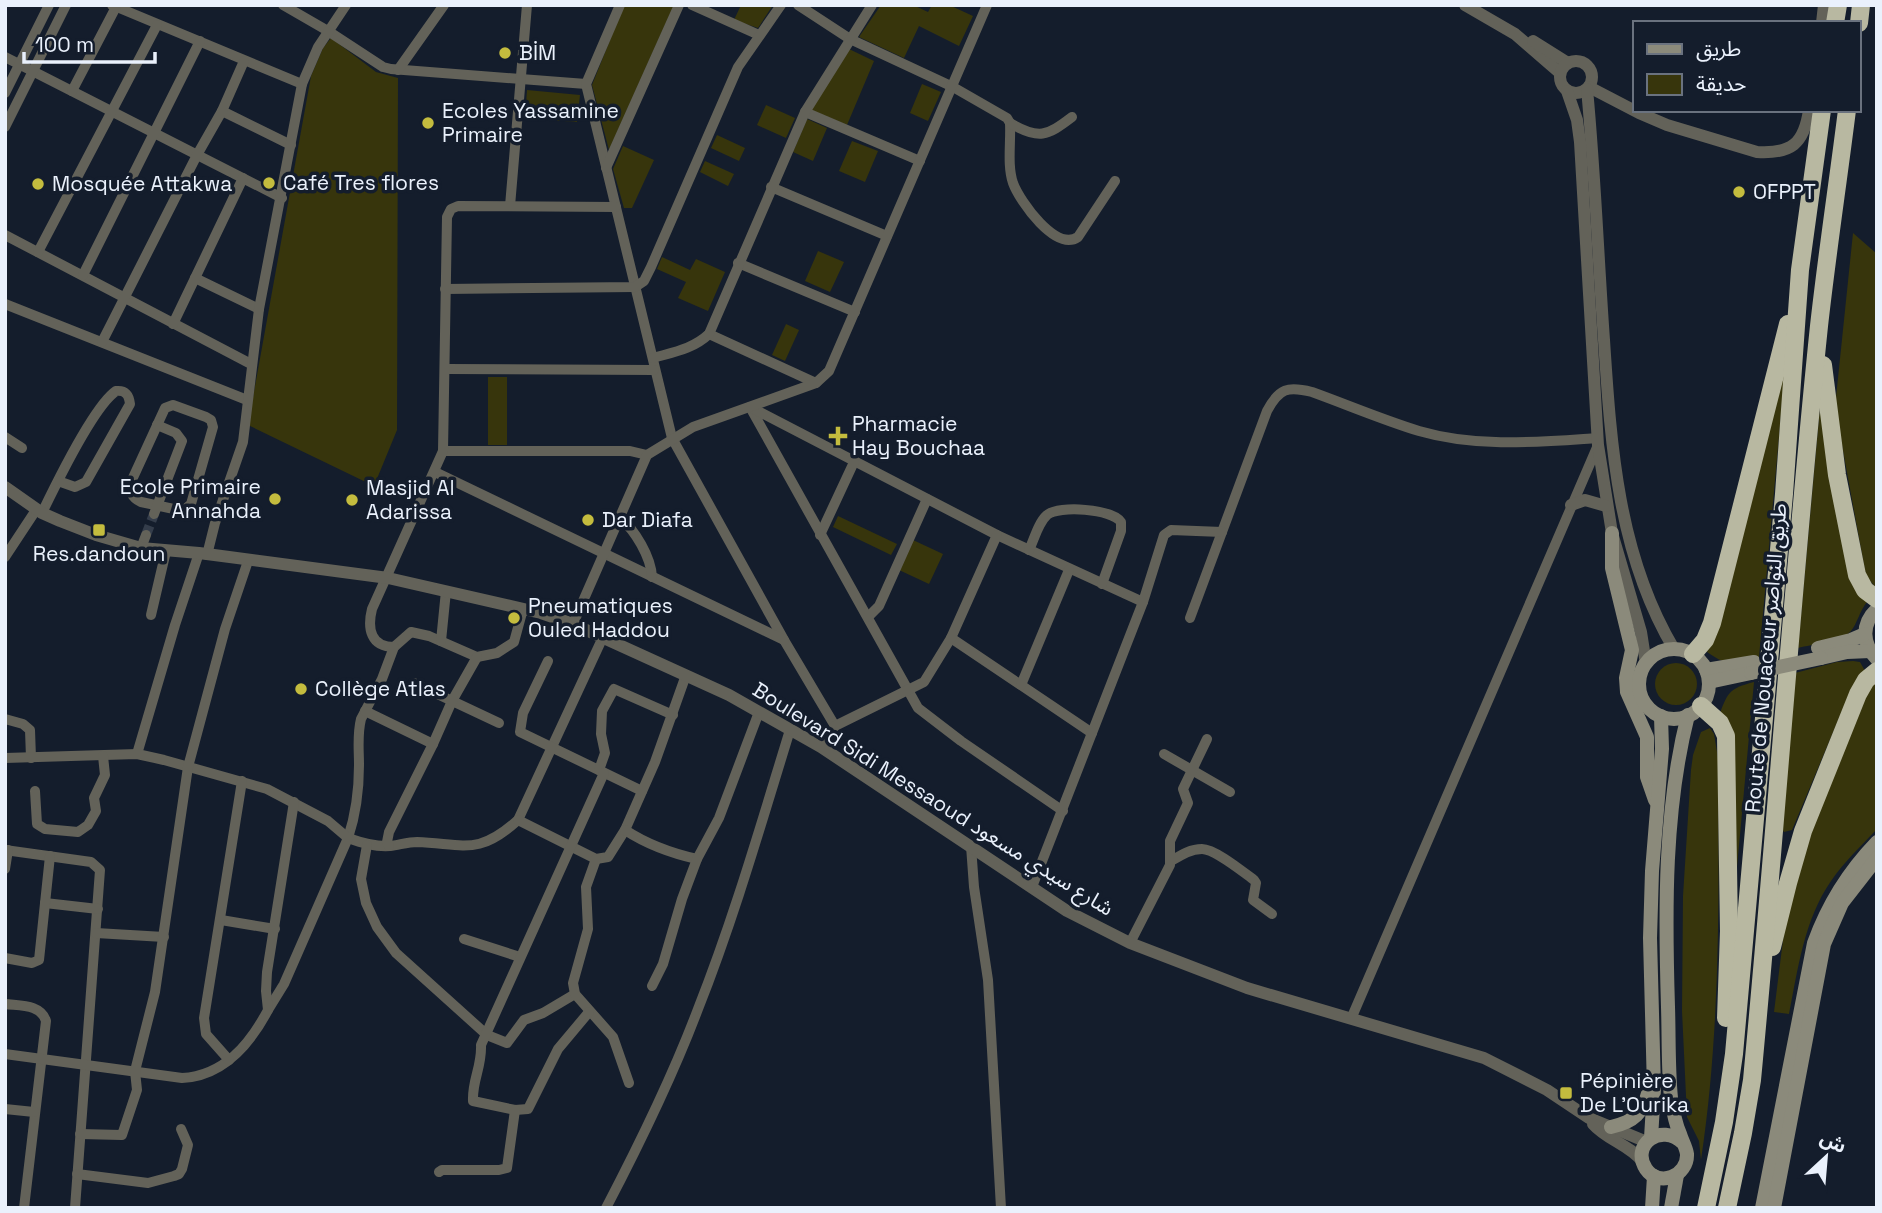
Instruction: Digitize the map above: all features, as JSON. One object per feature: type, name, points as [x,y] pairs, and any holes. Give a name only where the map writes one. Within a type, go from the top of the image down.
[{"type":"highway","name":"Route de Nouaceur طريق النواصر","points":[[1706,1208],[1724,1122],[1734,1054],[1784,494],[1800,270],[1822,112]]},
{"type":"highway","name":"Route de Nouaceur طريق النواصر","points":[[1727,1208],[1752,1080],[1802,494],[1819,322],[1847,112]]},
{"type":"highway","points":[[1693,654],[1705,640],[1712,623],[1800,270]]},
{"type":"highway","points":[[1819,322],[1828,418],[1856,570],[1861,584],[1877,599]]},
{"type":"highway","points":[[1762,973],[1774,943],[1787,883],[1803,831],[1858,694],[1866,680],[1877,671]]},
{"type":"highway","points":[[1694,711],[1720,723],[1726,736],[1730,932],[1726,1027],[1734,1054]]},
{"type":"main road","points":[[1612,533],[1612,568],[1632,650],[1626,678],[1627,692],[1647,737],[1647,777],[1657,805]]},
{"type":"main road","points":[[1708,676],[1820,653],[1873,655],[1864,634],[1867,622],[1877,610]]},
{"type":"main road","points":[[1820,653],[1864,634]]},
{"type":"main road","points":[[1661,716],[1662,749],[1650,938],[1654,1072],[1649,1140],[1643,1151],[1643,1161],[1647,1170],[1663,1179],[1677,1175],[1687,1157],[1671,1096],[1667,965],[1672,814],[1677,763],[1694,711],[1709,691],[1708,676],[1693,654],[1674,649],[1658,653],[1646,664],[1640,677],[1642,697],[1650,708],[1661,716],[1670,718],[1694,711]]},
{"type":"main road","points":[[1762,1208],[1814,943],[1826,912],[1841,885],[1877,842]]},
{"type":"main road","points":[[1773,1208],[1824,944],[1842,903],[1854,884],[1877,858]]},
{"type":"main road","points":[[1611,1128],[1628,1123],[1642,1111],[1654,1072]]},
{"type":"main road","points":[[1649,1140],[1664,1134],[1683,1143]]},
{"type":"main road","points":[[1671,1208],[1677,1175]]},
{"type":"main road","points":[[1652,1208],[1654,1176]]},
{"type":"street","points":[[5,93],[49,5]]},
{"type":"street","points":[[5,127],[66,5]]},
{"type":"street","points":[[136,16],[144,5]]},
{"type":"street","points":[[283,5],[383,67],[398,71],[586,84]]},
{"type":"street","points":[[137,754],[175,625],[243,442],[259,309],[302,83],[328,31],[346,5]]},
{"type":"street","points":[[398,71],[444,5]]},
{"type":"street","points":[[510,206],[527,5]]},
{"type":"street","points":[[612,5],[614,19]]},
{"type":"street","points":[[620,5],[586,84],[672,438],[835,726]]},
{"type":"street","points":[[606,168],[679,5]]},
{"type":"street","points":[[445,289],[641,285],[648,275],[738,67],[781,5]]},
{"type":"street","points":[[798,5],[850,39],[953,87],[1003,114],[1010,123],[1031,134],[1048,134],[1072,117]]},
{"type":"street","points":[[653,358],[687,349],[709,334],[805,112],[873,5]]},
{"type":"street","points":[[573,624],[647,455],[693,427],[816,383],[829,371],[987,5]]},
{"type":"street","points":[[1465,5],[1515,34],[1526,37],[1564,68]]},
{"type":"street","points":[[72,91],[114,6],[302,83]]},
{"type":"street","points":[[697,6],[759,35]]},
{"type":"street","points":[[38,252],[157,25]]},
{"type":"street","points":[[83,275],[200,41]]},
{"type":"street","points":[[5,57],[282,198]]},
{"type":"street","points":[[102,342],[222,111],[244,61]]},
{"type":"street","points":[[1564,68],[1582,62],[1589,68],[1609,422],[1620,506],[1643,586],[1674,649]]},
{"type":"street","points":[[1564,68],[1561,84],[1567,91],[1577,120],[1580,142],[1598,442],[1606,506],[1641,632],[1646,664]]},
{"type":"street","points":[[1567,91],[1578,93],[1589,84]]},
{"type":"street","points":[[1589,84],[1633,110]]},
{"type":"street","points":[[222,111],[291,145]]},
{"type":"street","points":[[805,112],[920,161]]},
{"type":"street","points":[[1637,112],[1693,134],[1770,153],[1791,148],[1800,141],[1809,112]]},
{"type":"street","points":[[1010,123],[1013,182],[1028,207],[1055,237],[1069,240],[1078,237],[1115,181]]},
{"type":"street","points":[[173,324],[243,178]]},
{"type":"street","points":[[771,187],[887,236]]},
{"type":"street","points":[[394,648],[385,647],[373,639],[370,625],[372,609],[443,451],[446,227],[451,209],[458,206],[616,207]]},
{"type":"street","points":[[5,236],[251,364]]},
{"type":"street","points":[[738,263],[855,312]]},
{"type":"street","points":[[195,278],[259,309]]},
{"type":"street","points":[[5,304],[247,400]]},
{"type":"street","points":[[709,334],[816,383]]},
{"type":"street","points":[[446,369],[654,370]]},
{"type":"street","points":[[1190,618],[1267,411],[1282,391],[1294,388],[1420,432],[1449,437],[1516,444],[1598,442]]},
{"type":"street","points":[[5,557],[39,511],[107,398],[116,391],[126,393],[130,404],[86,482],[75,487],[58,481]]},
{"type":"street","points":[[173,405],[206,417],[213,427],[191,505],[183,511],[155,510],[135,499],[130,492],[131,482],[157,425],[165,408],[173,405]]},
{"type":"street","points":[[750,407],[997,535],[1143,603]]},
{"type":"street","points":[[750,407],[918,708],[1063,811]]},
{"type":"street","points":[[155,510],[182,442],[176,433],[157,425]]},
{"type":"street","points":[[6,438],[23,448]]},
{"type":"street","points":[[1351,1019],[1598,442]]},
{"type":"street","points":[[443,451],[630,451],[647,455]]},
{"type":"street","points":[[820,535],[854,463]]},
{"type":"street","points":[[435,472],[784,640]]},
{"type":"street","name":"Boulevard Sidi Messaoud شارع سيدي مسعود","points":[[5,487],[39,511],[77,529],[143,542],[166,551],[388,578],[523,609],[573,624],[687,675],[821,747],[1067,911],[1130,943],[1247,988],[1494,1062],[1547,1090],[1589,1118]]},
{"type":"street","points":[[868,617],[879,606],[927,499]]},
{"type":"street","points":[[1571,505],[1585,500],[1606,506]]},
{"type":"street","points":[[1029,550],[1043,519],[1053,512],[1075,510],[1112,514],[1121,522],[1121,531],[1102,584]]},
{"type":"street","points":[[620,518],[629,525],[646,556],[652,577]]},
{"type":"street","points":[[1032,887],[1143,603],[1167,531],[1222,532]]},
{"type":"street","points":[[821,747],[835,726],[924,682],[951,638],[997,535]]},
{"type":"street","points":[[151,615],[166,551]]},
{"type":"street","points":[[80,1134],[122,1135],[137,1090],[135,1071],[155,992],[188,767],[225,629],[248,561]]},
{"type":"street","points":[[1021,685],[1069,570]]},
{"type":"street","points":[[441,641],[446,591]]},
{"type":"street","points":[[5,1054],[166,1077],[197,1077],[229,1060],[250,1041],[284,984],[348,838],[359,781],[358,730],[390,663],[394,648],[411,632],[441,641],[477,657],[497,653],[513,642],[523,609]]},
{"type":"street","points":[[5,758],[137,754],[242,780],[267,789],[328,821],[348,838],[367,845],[389,846],[415,842],[470,846],[502,834],[518,820],[603,637]]},
{"type":"street","points":[[951,638],[1092,733]]},
{"type":"street","points":[[389,846],[387,842],[390,832],[452,701],[477,657]]},
{"type":"street","points":[[548,661],[523,713],[520,732],[642,791]]},
{"type":"street","points":[[518,820],[596,859],[608,857],[625,830],[642,791],[687,675]]},
{"type":"street","points":[[414,683],[499,723]]},
{"type":"street","points":[[589,1012],[558,1049],[531,1105],[524,1111],[473,1101],[472,1091],[483,1055],[481,1045],[572,847],[601,772],[605,753],[601,734],[602,711],[614,690],[673,715]]},
{"type":"street","points":[[365,711],[433,744]]},
{"type":"street","points":[[652,986],[663,964],[697,859],[719,818],[759,712]]},
{"type":"street","points":[[5,719],[23,724],[30,730],[31,758]]},
{"type":"street","points":[[606,1208],[652,1118],[699,1007],[739,894],[790,730]]},
{"type":"street","points":[[1130,943],[1171,861],[1170,841],[1187,806],[1184,789],[1206,738]]},
{"type":"street","points":[[1164,754],[1230,792]]},
{"type":"street","points":[[35,791],[37,824],[45,829],[78,832],[83,830],[96,811],[94,797],[105,775],[103,756]]},
{"type":"street","points":[[229,1060],[206,1034],[204,1018],[242,780]]},
{"type":"street","points":[[268,1010],[267,972],[294,802]]},
{"type":"street","points":[[625,830],[648,845],[697,859]]},
{"type":"street","points":[[367,845],[361,879],[366,903],[377,927],[396,953],[487,1035],[507,1042],[524,1020],[575,994]]},
{"type":"street","points":[[971,846],[974,887],[988,980],[1001,1208]]},
{"type":"street","points":[[1171,861],[1186,852],[1203,849],[1213,852],[1254,880],[1253,900],[1272,915]]},
{"type":"street","points":[[5,869],[6,850],[97,864],[101,873],[75,1208]]},
{"type":"street","points":[[5,958],[38,962],[50,856]]},
{"type":"street","points":[[596,859],[586,887],[589,925],[574,975],[575,994],[613,1037],[629,1083]]},
{"type":"street","points":[[45,903],[98,909]]},
{"type":"street","points":[[221,920],[275,929]]},
{"type":"street","points":[[96,933],[164,937]]},
{"type":"street","points":[[464,939],[520,957]]},
{"type":"street","points":[[5,1004],[31,1007],[43,1014],[46,1021],[24,1208]]},
{"type":"street","points":[[5,1109],[34,1112]]},
{"type":"street","points":[[439,1172],[507,1168],[515,1110]]},
{"type":"street","points":[[1589,1118],[1649,1140]]},
{"type":"street","points":[[1589,1118],[1599,1131],[1643,1161]]},
{"type":"street","points":[[77,1174],[148,1183],[179,1174],[188,1145],[181,1129]]},
{"type":"green space","points":[[624,5],[674,5],[609,150],[592,85]]},
{"type":"green space","points":[[741,5],[773,5],[758,28],[734,20]]},
{"type":"green space","points":[[881,5],[913,5],[928,12],[932,5],[949,5],[973,16],[959,46],[919,26],[904,58],[859,37]]},
{"type":"green space","points":[[331,38],[376,72],[398,78],[397,430],[374,486],[248,425],[311,76],[323,48]]},
{"type":"green space","points":[[849,49],[874,61],[847,125],[811,110]]},
{"type":"green space","points":[[922,84],[941,92],[928,121],[910,113]]},
{"type":"green space","points":[[527,90],[580,95],[577,122],[525,118]]},
{"type":"green space","points":[[766,105],[795,118],[786,138],[757,125]]},
{"type":"green space","points":[[807,119],[827,128],[813,161],[793,152]]},
{"type":"green space","points":[[717,135],[745,148],[739,161],[711,148]]},
{"type":"green space","points":[[852,141],[878,151],[865,182],[839,171]]},
{"type":"green space","points":[[623,146],[654,160],[632,208],[624,208],[613,169]]},
{"type":"green space","points":[[705,161],[734,174],[728,186],[700,172]]},
{"type":"green space","points":[[1853,233],[1877,254],[1877,589],[1866,576],[1835,407]]},
{"type":"green space","points":[[818,251],[844,262],[830,292],[805,281]]},
{"type":"green space","points":[[662,257],[690,270],[696,259],[725,272],[708,311],[678,298],[686,282],[657,269]]},
{"type":"green space","points":[[786,324],[799,330],[785,361],[772,355]]},
{"type":"green space","points":[[1786,359],[1759,657],[1727,662],[1707,652]]},
{"type":"green space","points":[[488,377],[507,377],[507,445],[488,445]]},
{"type":"green space","points":[[1820,407],[1867,602],[1853,628],[1846,635],[1833,641],[1798,648]]},
{"type":"green space","points":[[838,516],[897,544],[891,555],[833,527]]},
{"type":"green space","points":[[913,540],[943,554],[929,584],[899,570]]},
{"type":"green space","points":[[1837,662],[1860,662],[1865,671],[1852,687],[1792,830],[1784,832],[1782,829],[1795,673]]},
{"type":"green space","points":[[1676,663],[1691,669],[1697,684],[1691,699],[1676,705],[1661,699],[1655,684],[1661,669]]},
{"type":"green space","points":[[1877,681],[1877,829],[1841,867],[1822,896],[1803,945],[1789,1014],[1774,1012],[1794,872],[1865,692]]},
{"type":"green space","points":[[1754,682],[1735,889],[1720,713],[1731,692]]},
{"type":"green space","points":[[1710,728],[1714,734],[1718,758],[1717,959],[1712,1060],[1701,1160],[1699,1141],[1687,1117],[1682,1011],[1683,896],[1693,755],[1701,732]]},
{"type":"tunnel","points":[[146,535],[154,514]]},
{"type":"place","name":"BİM","points":[[505,53]]},
{"type":"place","name":"Ecoles Yassamine Primaire","points":[[428,123]]},
{"type":"place","name":"Café Tres flores","points":[[269,183]]},
{"type":"place","name":"Mosquée Attakwa","points":[[38,184]]},
{"type":"place","name":"OFPPT","points":[[1739,192]]},
{"type":"place","name":"Pharmacie Hay Bouchaa","points":[[838,436]]},
{"type":"place","name":"Ecole Primaire Annahda","points":[[275,499]]},
{"type":"place","name":"Masjid Al Adarissa","points":[[352,500]]},
{"type":"place","name":"Dar Diafa","points":[[588,520]]},
{"type":"place","name":"Res.dandoun","points":[[99,530]]},
{"type":"place","name":"Pneumatiques Ouled Haddou","points":[[514,618]]},
{"type":"place","name":"Collège Atlas","points":[[301,689]]},
{"type":"place","name":"Pépinière De L'Ourika","points":[[1566,1093]]}]
